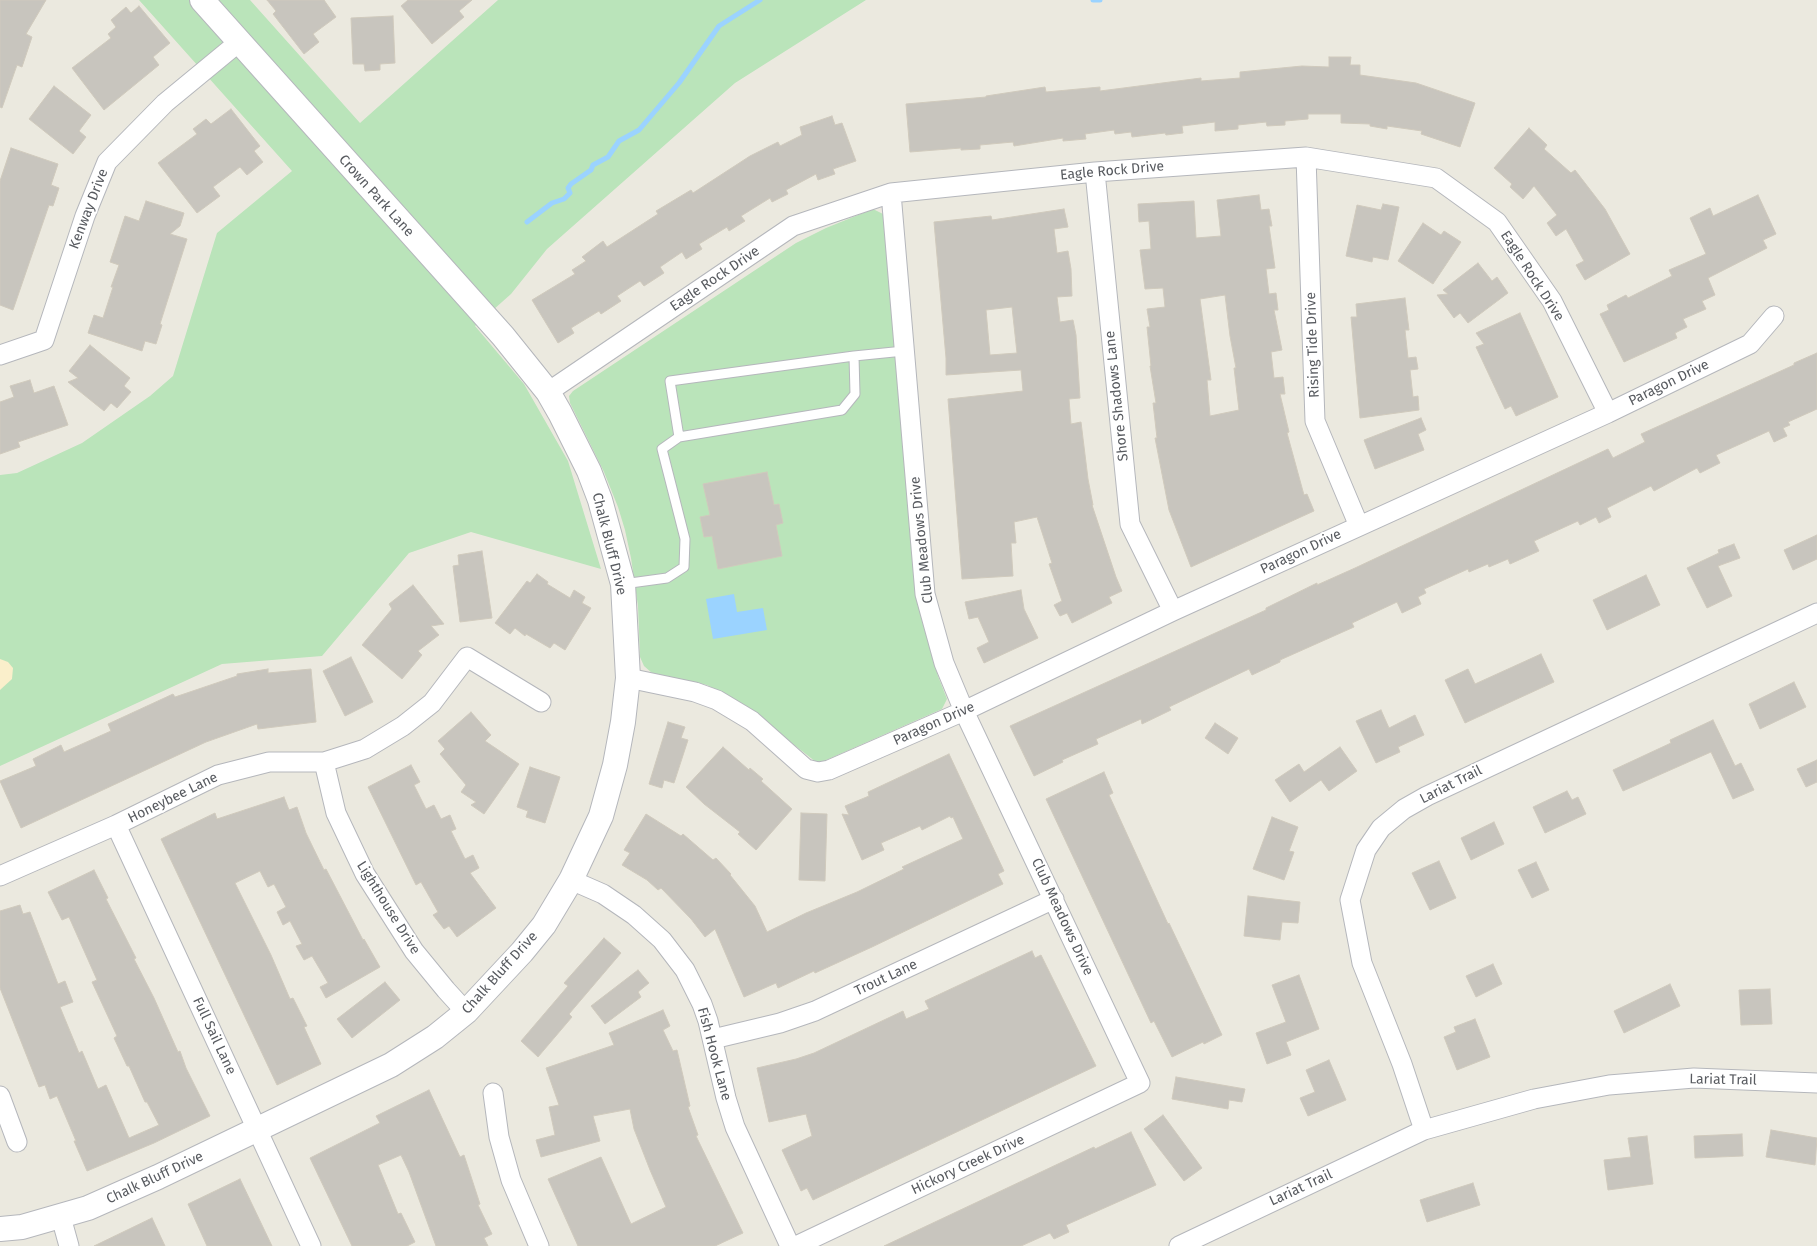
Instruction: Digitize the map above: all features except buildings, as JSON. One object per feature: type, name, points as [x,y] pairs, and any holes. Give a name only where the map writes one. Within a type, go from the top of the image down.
[{"type":"street","name":"Crown Park Lane","points":[[202,0],[503,336],[548,392]]},
{"type":"street","name":"Kenway Drive","points":[[0,355],[44,340],[85,216],[107,162],[165,103],[239,42]]},
{"type":"street","name":"Eagle Rock Drive","points":[[548,392],[793,226],[891,193],[1095,172],[1306,156],[1436,178],[1497,222],[1552,301],[1608,412]]},
{"type":"street","name":"Rising Tide Drive","points":[[1306,156],[1315,421],[1359,526]]},
{"type":"street","name":"Shore Shadows Lane","points":[[1095,172],[1130,524],[1173,611]]},
{"type":"street","name":"Club Meadows Drive","points":[[891,193],[925,594],[944,663],[964,711],[1140,1083]]},
{"type":"street","name":"Paragon Drive","points":[[628,678],[695,692],[717,700],[752,721],[806,769],[818,772],[829,770],[964,711],[1173,611],[1608,412],[1750,344],[1774,316]]},
{"type":"street","name":"Chalk Bluff Drive","points":[[0,1228],[22,1227],[61,1217],[106,1201],[392,1065],[435,1037],[466,1012],[522,952],[544,924],[571,880],[600,816],[612,774],[623,722],[628,678],[623,584],[600,500],[572,434],[548,392]]},
{"type":"street","name":"Lariat Trail","points":[[1424,1130],[1402,1064],[1380,1013],[1362,963],[1350,900],[1366,850],[1381,828],[1404,809],[1427,796],[1817,613]]},
{"type":"street","name":"Honeybee Lane","points":[[0,876],[116,825],[218,775],[270,762],[324,762],[365,749],[403,726],[432,703],[467,656],[541,702]]},
{"type":"street","name":"Lighthouse Drive","points":[[324,762],[336,812],[365,874],[414,951],[466,1012]]},
{"type":"street","name":"Full Sail Lane","points":[[116,825],[312,1246]]},
{"type":"street","name":"Fish Hook Lane","points":[[571,880],[619,904],[634,915],[662,940],[685,970],[708,1021],[726,1098],[735,1127],[790,1246]]},
{"type":"street","name":"Trout Lane","points":[[713,1040],[780,1023],[815,1011],[1054,899]]},
{"type":"street","name":"Lariat Trail","points":[[1179,1246],[1204,1240],[1424,1130],[1534,1099],[1609,1085],[1694,1078],[1817,1083]]},
{"type":"street","name":"Hickory Creek Drive","points":[[796,1246],[1140,1083]]},
{"type":"street","points":[[494,1093],[499,1137],[511,1180],[539,1246]]},
{"type":"street","points":[[0,1096],[17,1142]]},
{"type":"street","points":[[61,1217],[69,1246]]},
{"type":"lane","points":[[679,437],[670,381],[904,351]]},
{"type":"lane","points":[[623,584],[668,578],[684,567],[686,539],[662,449],[679,437],[842,410],[855,394],[854,356]]},
{"type":"green space","points":[[139,0],[250,0],[360,123],[498,0],[866,0],[735,83],[547,249],[511,294],[475,326],[524,384],[568,461],[601,569],[471,532],[409,553],[322,656],[222,664],[0,766],[0,475],[17,473],[82,443],[150,396],[173,376],[217,233],[292,171]]},
{"type":"green space","points":[[873,209],[883,214],[889,224],[916,585],[922,621],[938,676],[947,699],[942,709],[824,761],[816,762],[742,704],[707,685],[652,673],[644,666],[640,657],[638,606],[625,530],[604,472],[570,403],[569,396],[573,391],[796,243],[826,228]]},
{"type":"sand","points":[[0,659],[8,662],[13,668],[12,679],[0,690]]},
{"type":"water","points":[[734,594],[737,612],[763,608],[767,630],[713,639],[706,599]]},
{"type":"waterway","points":[[527,222],[552,203],[564,199],[570,193],[568,188],[571,184],[591,170],[593,165],[608,157],[619,141],[639,130],[679,83],[719,26],[760,0]]},
{"type":"waterway","points":[[1093,0],[1100,0]]}]
